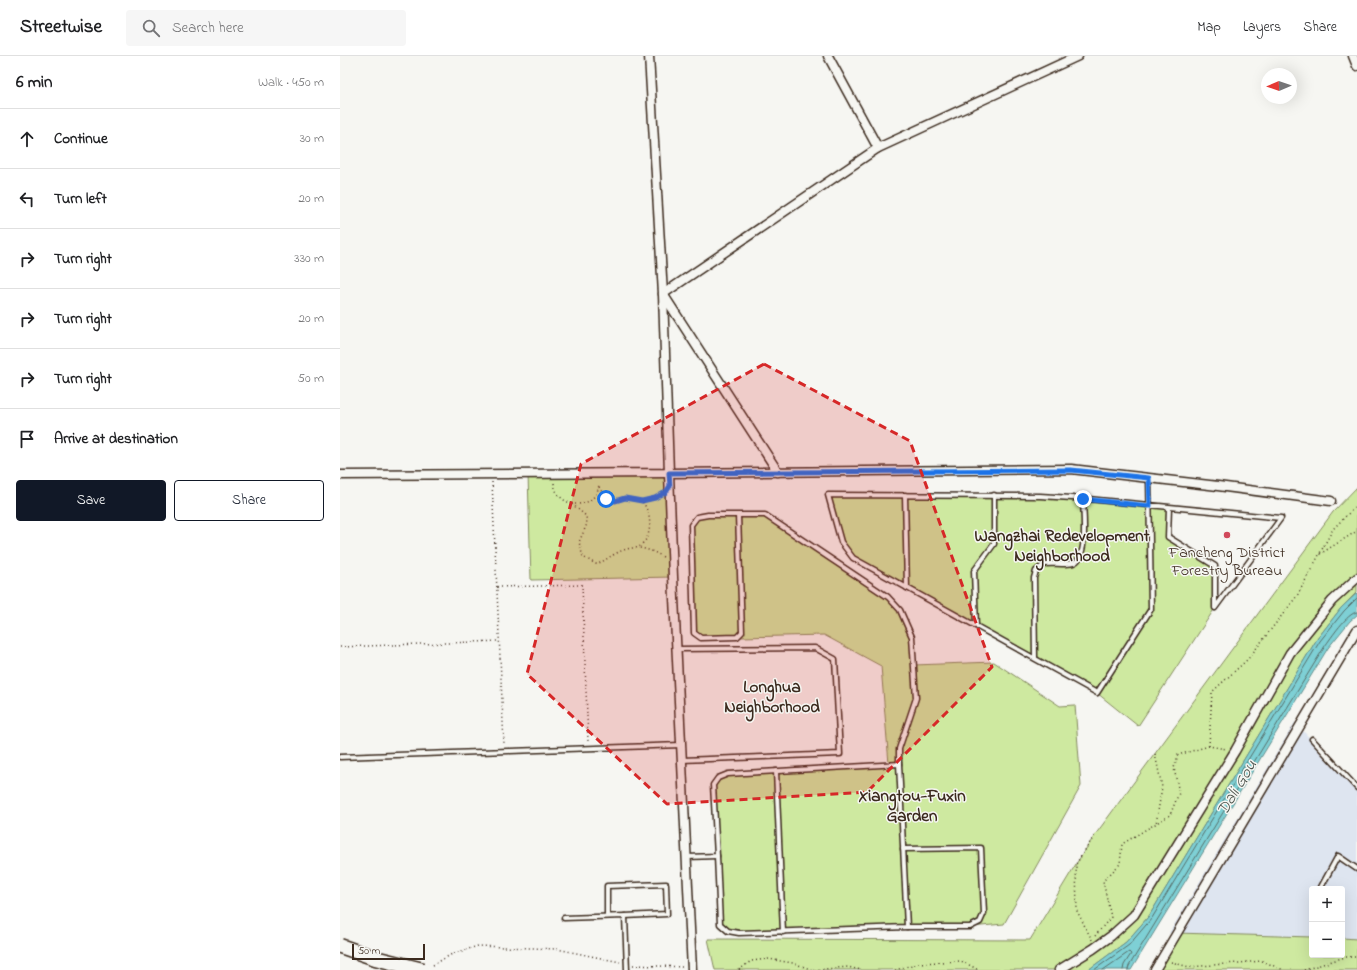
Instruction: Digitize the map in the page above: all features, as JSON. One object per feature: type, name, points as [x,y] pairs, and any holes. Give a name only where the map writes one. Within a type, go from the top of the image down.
[{"type":"highway","points":[[340,946],[375,958],[425,967]]},
{"type":"street","points":[[649,56],[663,294],[672,563],[692,969]]},
{"type":"street","points":[[828,56],[878,148]]},
{"type":"street","points":[[663,294],[878,148],[1078,56]]},
{"type":"street","points":[[1353,56],[1357,66]]},
{"type":"street","points":[[663,294],[778,472]]},
{"type":"street","points":[[340,475],[1071,470],[1149,478],[1331,501]]},
{"type":"street","points":[[1059,970],[1111,936],[1134,915],[1235,751],[1290,653],[1332,601],[1357,578]]},
{"type":"street","points":[[1155,970],[1357,630]]},
{"type":"lane","points":[[1149,478],[1150,506],[1151,609],[1097,693],[853,558],[841,542],[828,495],[1040,496],[1083,499],[1150,506],[1168,508],[1281,518],[1215,608],[1215,566],[1168,537],[1168,508]]},
{"type":"lane","points":[[905,495],[907,588]]},
{"type":"lane","points":[[976,626],[974,572],[994,544],[994,495]]},
{"type":"lane","points":[[1035,658],[1034,578],[1036,571],[1045,564],[1074,563],[1080,558],[1083,548],[1083,499]]},
{"type":"lane","points":[[738,515],[742,632],[737,637],[701,638],[694,633],[691,525],[697,516],[708,515],[738,515],[765,515],[888,597],[900,610],[912,637],[916,698],[898,749],[907,927]]},
{"type":"lane","points":[[676,649],[815,648],[835,659],[840,754],[682,760]]},
{"type":"lane","points":[[1312,739],[1357,788]]},
{"type":"lane","points":[[340,757],[681,746]]},
{"type":"lane","points":[[899,764],[728,774],[718,778],[713,785],[720,924],[728,931],[739,933],[907,927],[970,927],[980,922],[984,913],[981,848],[903,849]]},
{"type":"lane","points":[[776,771],[783,932]]},
{"type":"lane","points":[[686,857],[717,856]]},
{"type":"lane","points":[[1322,886],[1338,856],[1357,869]]},
{"type":"lane","points":[[564,918],[667,914],[666,884],[607,886],[607,916]]},
{"type":"lane","points":[[625,916],[627,970]]},
{"type":"path","points":[[572,504],[583,504],[594,497],[599,487],[599,473]]},
{"type":"path","points":[[492,474],[504,752]]},
{"type":"path","points":[[553,474],[554,487],[560,497],[572,504],[586,516],[587,524],[579,542],[583,558],[596,564],[606,561],[614,554],[629,548],[639,547],[653,550],[672,563]]},
{"type":"path","points":[[599,487],[606,499],[615,501],[625,498],[642,501],[655,498],[666,492],[670,486]]},
{"type":"path","points":[[639,547],[647,539],[650,521],[647,508],[642,501]]},
{"type":"path","points":[[1209,746],[1212,692],[1248,659],[1297,596],[1333,529],[1357,505]]},
{"type":"path","points":[[1320,554],[1357,531]]},
{"type":"path","points":[[497,587],[582,584],[588,749]]},
{"type":"path","points":[[340,647],[499,641]]},
{"type":"path","points":[[1092,939],[1111,917],[1103,881],[1120,864],[1122,844],[1170,815],[1178,793],[1174,768],[1178,755],[1209,746],[1235,751]]},
{"type":"path","points":[[1155,754],[1162,787],[1156,824]]},
{"type":"path","points":[[1093,949],[1092,939],[1077,911],[1076,864],[1095,835]]},
{"type":"path","points":[[425,967],[434,965],[452,954],[478,946],[557,949],[627,964],[692,969]]},
{"type":"path","points":[[1304,970],[1345,957],[1357,957]]},
{"type":"path","points":[[738,970],[751,960],[768,959],[793,963],[813,970],[848,967],[861,970]]},
{"type":"path","points":[[1161,959],[1189,967],[1262,961],[1284,970]]},
{"type":"path","points":[[895,970],[919,963],[961,961],[979,970]]},
{"type":"highlighted area","points":[[764,364],[910,441],[992,667],[867,792],[667,804],[527,674],[581,464]]},
{"type":"shaded area","points":[[1295,722],[1357,790],[1357,939],[1345,938],[1345,886],[1309,886],[1309,937],[1169,933]]},
{"type":"green space","points":[[669,473],[673,577],[531,580],[528,474]]},
{"type":"green space","points":[[1357,487],[1357,592],[1341,608],[1317,639],[1149,916],[1126,942],[1088,970],[715,970],[708,939],[1030,940],[1095,835],[1333,512]]},
{"type":"green space","points":[[828,495],[1040,496],[1169,508],[1168,537],[1215,566],[1215,608],[1138,726],[1097,693],[853,558],[841,542]]},
{"type":"green space","points":[[765,515],[888,597],[900,609],[912,637],[914,665],[994,662],[1060,706],[1075,705],[1081,786],[1004,924],[970,927],[728,931],[720,924],[713,785],[718,778],[728,774],[889,764],[881,666],[824,635],[701,638],[694,633],[691,525],[697,517]]},
{"type":"green space","points":[[1176,933],[1309,937],[1309,958],[1345,958],[1345,938],[1357,939],[1357,970],[1156,970]]},
{"type":"water","name":"Dali Gou","points":[[1357,593],[1357,615],[1350,621],[1328,648],[1131,970],[1088,970],[1126,942],[1149,916],[1317,639],[1341,608]]},
{"type":"place","name":"Fancheng District Forestry Bureau","points":[[1227,535]]},
{"type":"district","name":"Wangzhai Redevelopment Neighborhood","points":[[1062,545]]},
{"type":"district","name":"Longhua Neighborhood","points":[[772,696]]},
{"type":"district","name":"Xiangtou-Fuxin Garden","points":[[912,805]]},
{"type":"route","points":[[606,499],[615,501],[625,498],[642,501],[655,498],[666,492],[670,486],[669,473],[1071,470],[1149,478],[1150,506],[1083,499]]}]
